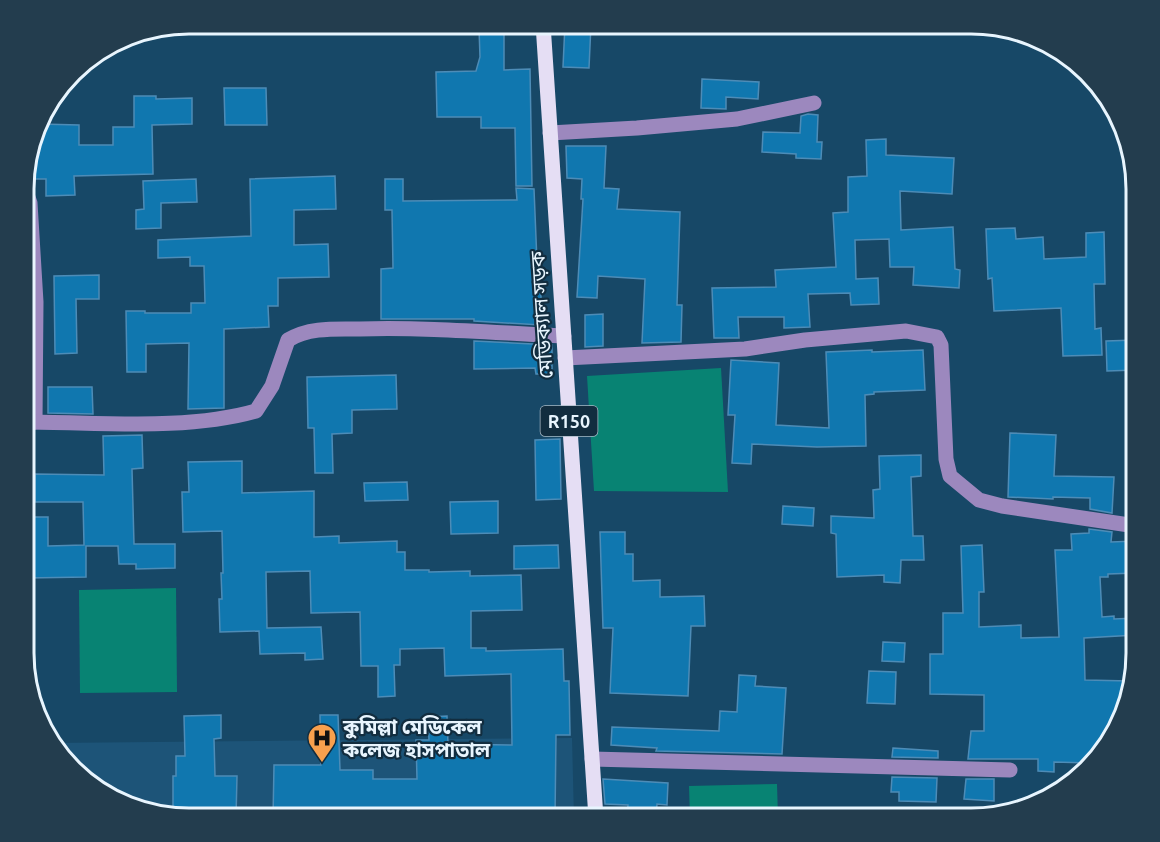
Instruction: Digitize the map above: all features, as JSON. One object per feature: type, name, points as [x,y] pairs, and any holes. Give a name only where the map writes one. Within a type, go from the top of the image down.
[{"type":"main road","name":"মেডিক্যাল সড়ক","points":[[544,35],[595,808]]},
{"type":"street","points":[[550,133],[737,119],[814,103]]},
{"type":"street","points":[[34,269],[34,336]]},
{"type":"street","points":[[34,422],[137,424],[218,419],[256,411],[272,386],[288,340],[298,334],[314,330],[398,328],[564,336]]},
{"type":"street","points":[[565,358],[744,349],[805,340],[906,331],[937,337],[941,345],[946,459],[950,477],[979,500],[1013,508],[1125,524]]},
{"type":"street","points":[[592,759],[1010,770]]},
{"type":"shaded area","points":[[721,368],[728,492],[594,491],[587,376]]},
{"type":"shaded area","points":[[176,588],[177,692],[80,693],[79,590]]},
{"type":"shaded area","name":"কুমিল্লা মেডিকেল কলেজ হাসপাতাল","points":[[572,738],[574,807],[179,807],[159,805],[130,796],[95,776],[63,743]]},
{"type":"shaded area","points":[[777,784],[778,808],[690,808],[689,786]]},
{"type":"building","points":[[479,35],[504,35],[504,70],[530,69],[532,186],[516,186],[515,128],[481,128],[481,117],[437,117],[436,72],[476,71],[480,57]]},
{"type":"building","points":[[564,35],[590,35],[589,68],[563,67]]},
{"type":"building","points":[[702,79],[759,82],[758,99],[726,97],[726,109],[701,108]]},
{"type":"building","points":[[224,88],[266,88],[267,125],[225,125]]},
{"type":"building","points":[[134,96],[156,96],[156,99],[192,98],[192,124],[152,125],[153,174],[74,176],[75,195],[46,196],[46,179],[35,179],[40,149],[49,124],[79,125],[79,145],[113,145],[113,127],[134,127]]},
{"type":"building","points":[[818,115],[817,142],[822,142],[821,159],[796,158],[796,154],[762,152],[763,132],[800,133],[801,116]]},
{"type":"building","points":[[886,139],[886,155],[954,158],[952,194],[900,191],[901,230],[953,227],[955,269],[960,270],[959,288],[913,285],[914,267],[890,267],[889,239],[855,240],[856,279],[878,278],[879,304],[851,305],[850,293],[808,294],[810,327],[784,328],[784,317],[738,317],[739,338],[714,338],[712,288],[776,287],[775,270],[836,267],[833,213],[848,212],[848,177],[867,176],[866,140]]},
{"type":"building","points":[[566,146],[606,146],[604,188],[619,189],[617,209],[680,212],[677,305],[682,305],[681,342],[642,343],[645,279],[598,276],[597,298],[577,297],[583,199],[581,199],[582,179],[567,178]]},
{"type":"building","points":[[335,176],[336,209],[294,210],[294,245],[328,244],[329,277],[278,278],[278,306],[268,306],[269,327],[224,329],[224,408],[188,409],[189,343],[146,344],[146,372],[127,372],[126,311],[191,313],[191,303],[205,303],[204,266],[190,266],[190,257],[158,258],[158,240],[251,236],[250,179]]},
{"type":"building","points":[[196,179],[197,202],[161,203],[161,228],[136,229],[136,210],[144,209],[143,181]]},
{"type":"building","points":[[385,179],[403,179],[403,201],[517,200],[516,188],[534,189],[537,262],[540,262],[541,325],[474,321],[474,319],[381,319],[381,269],[393,268],[392,210],[385,210]]},
{"type":"building","points":[[1015,228],[1016,239],[1043,237],[1044,259],[1086,257],[1086,233],[1104,232],[1105,284],[1094,284],[1095,329],[1101,328],[1102,355],[1063,356],[1061,308],[994,311],[992,278],[988,279],[986,229]]},
{"type":"building","points":[[99,275],[99,299],[76,299],[77,353],[55,354],[54,276]]},
{"type":"building","points":[[603,314],[603,346],[585,347],[585,315]]},
{"type":"building","points":[[1125,340],[1125,370],[1107,371],[1106,341]]},
{"type":"building","points":[[474,341],[552,345],[552,374],[536,374],[535,368],[474,369]]},
{"type":"building","points":[[872,350],[872,352],[923,350],[925,390],[874,392],[874,394],[865,395],[866,446],[817,447],[752,444],[751,464],[732,463],[735,415],[728,415],[731,360],[779,363],[776,425],[829,428],[826,352]]},
{"type":"building","points":[[396,375],[397,409],[352,410],[352,433],[332,434],[333,473],[315,473],[314,428],[308,428],[307,377]]},
{"type":"building","points":[[48,387],[92,387],[93,414],[48,413]]},
{"type":"building","points":[[1010,433],[1056,435],[1054,476],[1114,477],[1112,513],[1090,509],[1090,498],[1008,497]]},
{"type":"building","points":[[142,435],[143,468],[132,469],[134,544],[175,544],[175,568],[136,569],[136,564],[119,564],[118,546],[86,546],[86,577],[35,578],[35,517],[48,517],[48,546],[84,545],[83,502],[35,502],[35,474],[104,475],[103,436]]},
{"type":"building","points":[[560,439],[561,499],[536,500],[535,440]]},
{"type":"building","points":[[921,455],[921,476],[911,477],[913,536],[923,536],[924,560],[901,560],[900,583],[884,582],[884,575],[837,577],[836,534],[831,533],[831,516],[874,518],[873,490],[880,489],[879,456]]},
{"type":"building","points":[[242,461],[242,493],[314,491],[314,537],[339,536],[339,543],[397,541],[397,552],[405,552],[405,570],[470,571],[470,576],[521,575],[522,610],[471,611],[471,648],[486,648],[486,651],[563,649],[564,681],[569,681],[570,735],[556,735],[555,807],[273,807],[274,765],[321,765],[320,715],[338,715],[340,770],[373,770],[373,779],[417,779],[416,740],[429,740],[428,717],[447,716],[448,744],[512,745],[511,674],[445,676],[444,648],[400,649],[400,665],[394,665],[395,696],[378,697],[378,666],[361,666],[360,612],[311,613],[310,571],[266,572],[267,628],[321,627],[323,659],[305,660],[305,653],[260,654],[259,631],[220,632],[219,599],[222,599],[221,573],[223,573],[222,531],[183,532],[182,492],[189,492],[188,462]]},
{"type":"building","points":[[407,482],[408,500],[365,501],[364,483]]},
{"type":"building","points":[[498,501],[498,533],[451,534],[450,502]]},
{"type":"building","points":[[783,506],[814,508],[813,526],[782,524]]},
{"type":"building","points":[[1089,529],[1112,532],[1111,542],[1125,541],[1125,573],[1108,574],[1108,577],[1100,577],[1102,617],[1125,618],[1125,636],[1084,638],[1085,680],[1123,681],[1110,721],[1094,747],[1079,763],[1054,762],[1054,772],[1038,771],[1038,759],[968,759],[971,731],[984,731],[984,695],[930,694],[930,654],[943,654],[943,613],[963,613],[961,546],[982,545],[984,592],[979,592],[979,627],[1021,625],[1021,638],[1059,637],[1055,550],[1072,550],[1071,534],[1089,533]]},
{"type":"building","points":[[600,532],[625,532],[625,554],[633,554],[633,581],[660,580],[660,597],[704,596],[705,626],[691,626],[688,696],[610,693],[613,628],[603,628]]},
{"type":"building","points":[[558,545],[559,568],[514,569],[514,546]]},
{"type":"building","points":[[883,642],[905,643],[904,662],[882,661]]},
{"type":"building","points":[[869,671],[896,672],[895,704],[867,703]]},
{"type":"building","points":[[739,675],[756,676],[755,686],[786,688],[782,754],[656,751],[657,748],[611,745],[612,727],[719,731],[720,711],[737,712]]},
{"type":"building","points":[[221,715],[221,738],[214,739],[215,776],[237,776],[236,807],[173,806],[173,776],[176,776],[176,756],[185,756],[184,716]]},
{"type":"building","points":[[893,748],[938,751],[938,758],[892,757]]},
{"type":"building","points":[[892,777],[937,778],[936,802],[899,801],[899,792],[891,792]]},
{"type":"building","points":[[603,779],[668,783],[667,805],[657,804],[657,808],[628,808],[628,805],[605,804]]},
{"type":"building","points":[[966,779],[994,779],[994,801],[964,799]]},
{"type":"place","name":"কুমিল্লা মেডিকেল কলেজ হাসপাতাল","points":[[322,764]]}]
